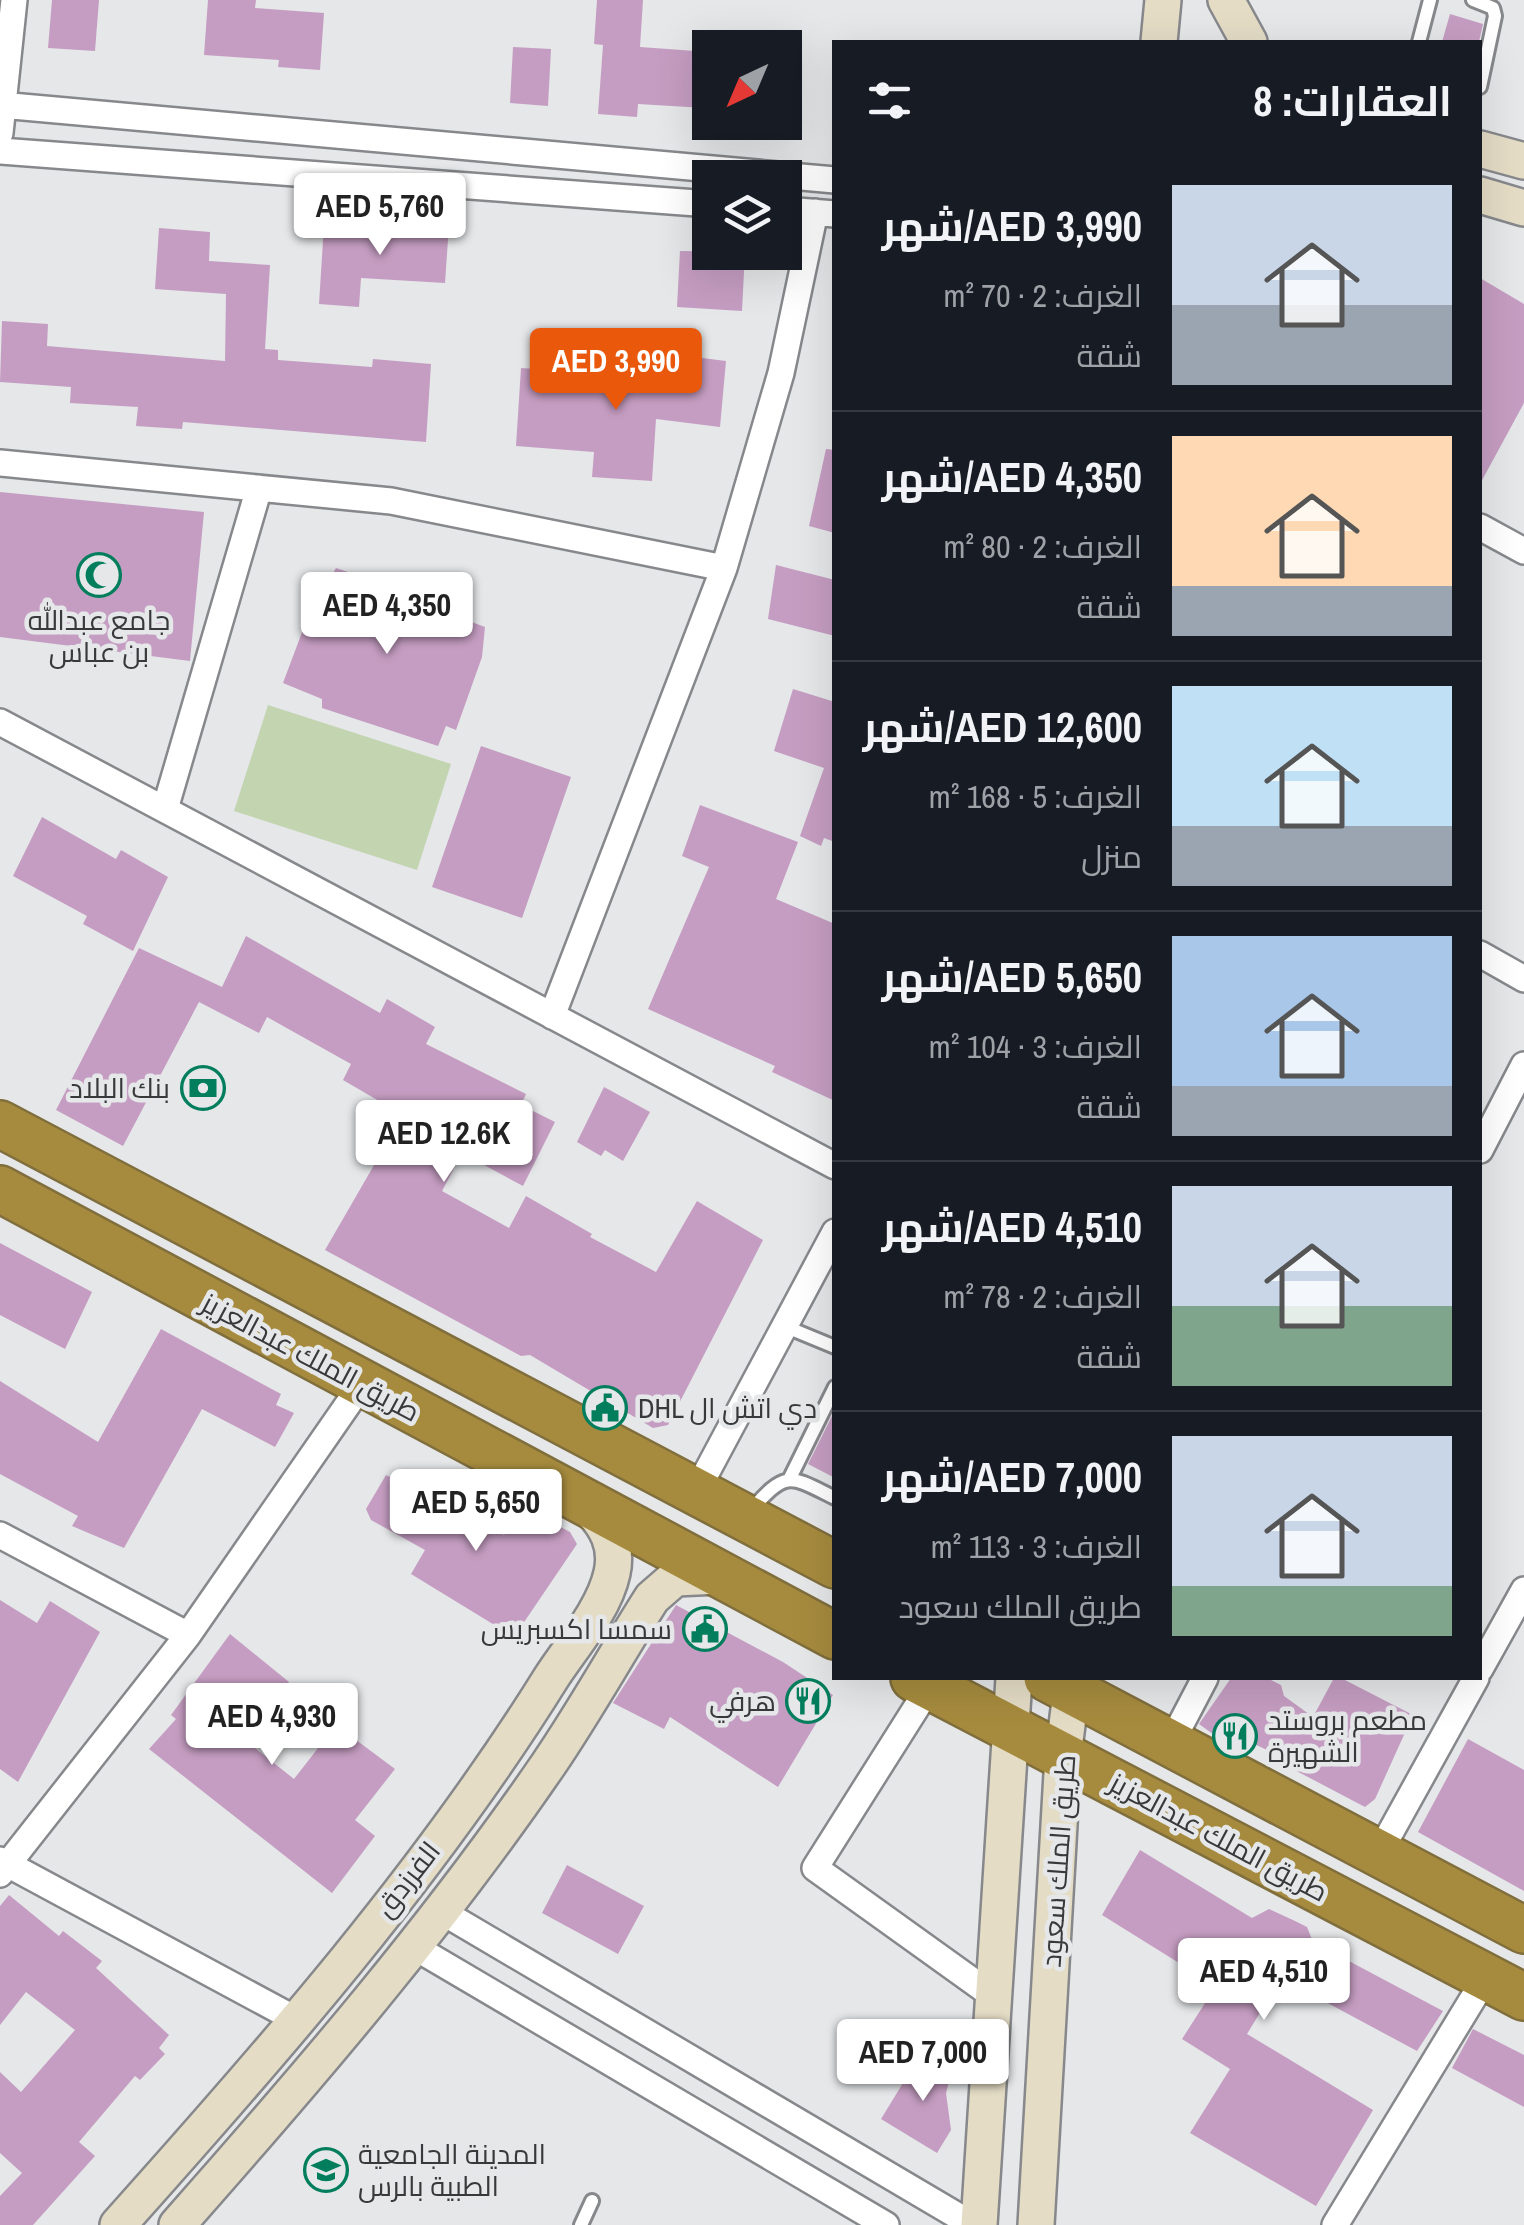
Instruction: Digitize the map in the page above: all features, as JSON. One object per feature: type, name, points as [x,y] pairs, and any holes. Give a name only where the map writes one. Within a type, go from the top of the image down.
[{"type":"highway","points":[[0,1124],[832,1563]]},
{"type":"highway","name":"طريق الملك عبدالعزيز","points":[[0,1189],[832,1634]]},
{"type":"highway","name":"طريق الملك عبدالعزيز","points":[[922,1682],[1505,1987]]},
{"type":"highway","points":[[1064,1682],[1524,1930]]},
{"type":"street","points":[[0,133],[14,0]]},
{"type":"street","points":[[1159,40],[1163,0]]},
{"type":"street","points":[[1216,40],[1218,0]]},
{"type":"street","points":[[1226,0],[1248,40]]},
{"type":"street","points":[[2,106],[832,180]]},
{"type":"street","points":[[1482,149],[1524,160]]},
{"type":"street","points":[[0,151],[692,203]]},
{"type":"street","points":[[1482,197],[1524,208]]},
{"type":"street","points":[[552,1016],[724,568],[825,213]]},
{"type":"street","points":[[0,463],[391,501],[724,568]]},
{"type":"street","points":[[165,810],[259,488]]},
{"type":"street","points":[[1482,528],[1524,551]]},
{"type":"street","points":[[0,722],[832,1164]]},
{"type":"street","points":[[1482,955],[1524,979]]},
{"type":"street","points":[[1482,1147],[1518,1094],[1524,1065]]},
{"type":"street","points":[[696,1492],[832,1238]]},
{"type":"street","points":[[295,2019],[3,1867],[188,1635],[362,1384]]},
{"type":"street","name":"الفرزدق","points":[[118,2225],[295,2019],[517,1734],[608,1587],[614,1554],[611,1540],[582,1502]]},
{"type":"street","points":[[0,1535],[188,1635]]},
{"type":"street","name":"الفرزدق","points":[[177,2225],[286,2102],[439,1910],[548,1765],[652,1598],[675,1578],[720,1576]]},
{"type":"street","points":[[1482,1667],[1517,1618],[1524,1590]]},
{"type":"street","name":"طريق الملك سعود","points":[[976,2225],[1014,1680]]},
{"type":"street","points":[[1171,1743],[1205,1680]]},
{"type":"street","points":[[1379,1853],[1475,1680]]},
{"type":"street","points":[[922,1682],[815,1868],[992,1995]]},
{"type":"street","name":"طريق الملك سعود","points":[[1036,2225],[1064,1682]]},
{"type":"street","points":[[439,1910],[976,2225]]},
{"type":"street","points":[[411,1945],[886,2225]]},
{"type":"street","points":[[1336,2225],[1505,1987]]},
{"type":"lane","points":[[1420,40],[1430,0]]},
{"type":"lane","points":[[1473,0],[1494,8],[1496,16],[1482,78]]},
{"type":"lane","points":[[784,1326],[832,1346]]},
{"type":"lane","points":[[790,1478],[832,1393]]},
{"type":"lane","points":[[745,1518],[778,1480],[790,1478],[832,1497]]},
{"type":"lane","points":[[581,2225],[592,2202]]},
{"type":"green space","points":[[268,705],[451,764],[417,870],[234,811]]},
{"type":"building","points":[[52,0],[99,0],[95,51],[48,48]]},
{"type":"building","points":[[208,0],[256,0],[255,8],[324,13],[320,70],[278,67],[279,60],[204,55]]},
{"type":"building","points":[[597,0],[643,0],[640,47],[692,51],[692,107],[638,104],[637,117],[598,114],[603,45],[594,44]]},
{"type":"building","points":[[1450,14],[1483,24],[1479,40],[1443,40]]},
{"type":"building","points":[[513,47],[551,49],[548,106],[510,103]]},
{"type":"building","points":[[401,221],[449,225],[445,283],[361,278],[359,307],[319,304],[324,225],[400,230]]},
{"type":"building","points":[[159,228],[210,232],[209,261],[270,265],[265,349],[278,350],[278,360],[372,367],[373,359],[431,364],[426,442],[183,422],[182,429],[136,426],[138,407],[70,403],[71,387],[0,382],[2,321],[48,324],[47,346],[225,361],[226,294],[155,289]]},
{"type":"building","points":[[680,251],[692,251],[692,270],[744,270],[742,311],[677,307]]},
{"type":"building","points":[[1482,279],[1524,304],[1524,403],[1482,480]]},
{"type":"building","points":[[670,354],[726,361],[720,427],[656,419],[652,481],[592,477],[594,452],[516,446],[521,368],[579,372],[578,381],[667,387]]},
{"type":"building","points":[[826,449],[832,450],[832,532],[809,526]]},
{"type":"building","name":"جامع عبدالله بن عباس","points":[[0,492],[204,512],[190,661],[0,637]]},
{"type":"building","points":[[776,565],[832,579],[832,635],[768,619]]},
{"type":"building","points":[[336,568],[448,606],[450,614],[485,627],[482,657],[456,730],[446,726],[438,746],[322,708],[322,699],[283,683],[319,587],[324,590]]},
{"type":"building","points":[[793,689],[832,701],[832,841],[824,838],[821,846],[800,836],[824,768],[774,751]]},
{"type":"building","points":[[481,746],[571,777],[522,918],[432,887]]},
{"type":"building","points":[[700,805],[798,842],[776,899],[832,923],[832,1100],[772,1072],[775,1066],[648,1009],[709,867],[682,856]]},
{"type":"building","points":[[42,817],[116,859],[121,850],[168,877],[133,951],[83,924],[87,916],[13,876]]},
{"type":"building","points":[[246,936],[380,1013],[387,999],[435,1027],[426,1044],[526,1094],[521,1105],[555,1122],[523,1186],[462,1153],[442,1191],[509,1228],[526,1196],[592,1234],[590,1237],[656,1272],[697,1201],[763,1240],[668,1425],[653,1428],[530,1355],[521,1356],[325,1250],[403,1115],[343,1080],[351,1064],[267,1017],[259,1033],[199,1002],[123,1146],[56,1110],[139,948],[222,987]]},
{"type":"building","points":[[604,1087],[650,1112],[623,1161],[605,1150],[601,1156],[577,1142]]},
{"type":"building","points":[[0,1243],[92,1292],[65,1349],[0,1315]]},
{"type":"building","points":[[161,1329],[281,1394],[276,1405],[294,1413],[275,1447],[202,1409],[124,1548],[72,1526],[78,1516],[0,1474],[0,1381],[98,1442]]},
{"type":"building","points":[[832,1416],[832,1476],[808,1464]]},
{"type":"building","points":[[386,1475],[504,1535],[513,1521],[520,1524],[529,1510],[570,1532],[577,1544],[514,1637],[411,1574],[425,1550],[371,1520],[366,1509]]},
{"type":"building","points":[[0,1600],[37,1623],[50,1601],[100,1632],[18,1782],[0,1769]]},
{"type":"building","points":[[676,1605],[783,1662],[833,1695],[778,1787],[670,1717],[664,1729],[613,1703]]},
{"type":"building","points":[[230,1634],[289,1682],[245,1740],[294,1779],[336,1725],[395,1769],[355,1820],[375,1836],[332,1893],[149,1749],[176,1719],[171,1715]]},
{"type":"building","points":[[1230,1680],[1271,1680],[1281,1685],[1284,1696],[1313,1717],[1333,1680],[1345,1680],[1413,1715],[1375,1799],[1365,1807],[1287,1766],[1290,1761],[1221,1728],[1217,1737],[1199,1724]]},
{"type":"building","points":[[1468,1739],[1524,1770],[1524,1891],[1418,1832]]},
{"type":"building","points":[[1140,1850],[1252,1918],[1269,1909],[1307,1927],[1313,1942],[1443,2011],[1417,2051],[1281,1978],[1247,2034],[1373,2110],[1316,2206],[1190,2133],[1230,2069],[1182,2039],[1216,1986],[1102,1915]]},
{"type":"building","points":[[567,1865],[644,1906],[618,1954],[542,1913]]},
{"type":"building","points":[[9,1895],[59,1936],[63,1931],[102,1961],[96,1968],[169,2035],[159,2048],[165,2054],[140,2080],[135,2076],[79,2142],[95,2156],[33,2225],[0,2225],[0,2196],[22,2173],[0,2153],[0,2072],[21,2092],[75,2030],[26,1992],[0,2025],[0,1906]]},
{"type":"building","points":[[1473,2029],[1524,2055],[1524,2107],[1452,2068]]},
{"type":"building","points":[[922,2052],[952,2070],[946,2093],[951,2130],[937,2153],[881,2119]]},
{"type":"place","name":"جامع عبدالله بن عباس","points":[[99,575]]},
{"type":"place","name":"بنك البلاد","points":[[203,1088]]},
{"type":"place","name":"DHL دي اتش ال","points":[[605,1408]]},
{"type":"place","name":"سمسا اكسبريس","points":[[705,1629]]},
{"type":"place","name":"هرفي","points":[[808,1701]]},
{"type":"place","name":"مطعم بروستد الشهيرة","points":[[1235,1736]]},
{"type":"place","name":"المدينة الجامعية الطبية بالرس","points":[[326,2170]]}]
